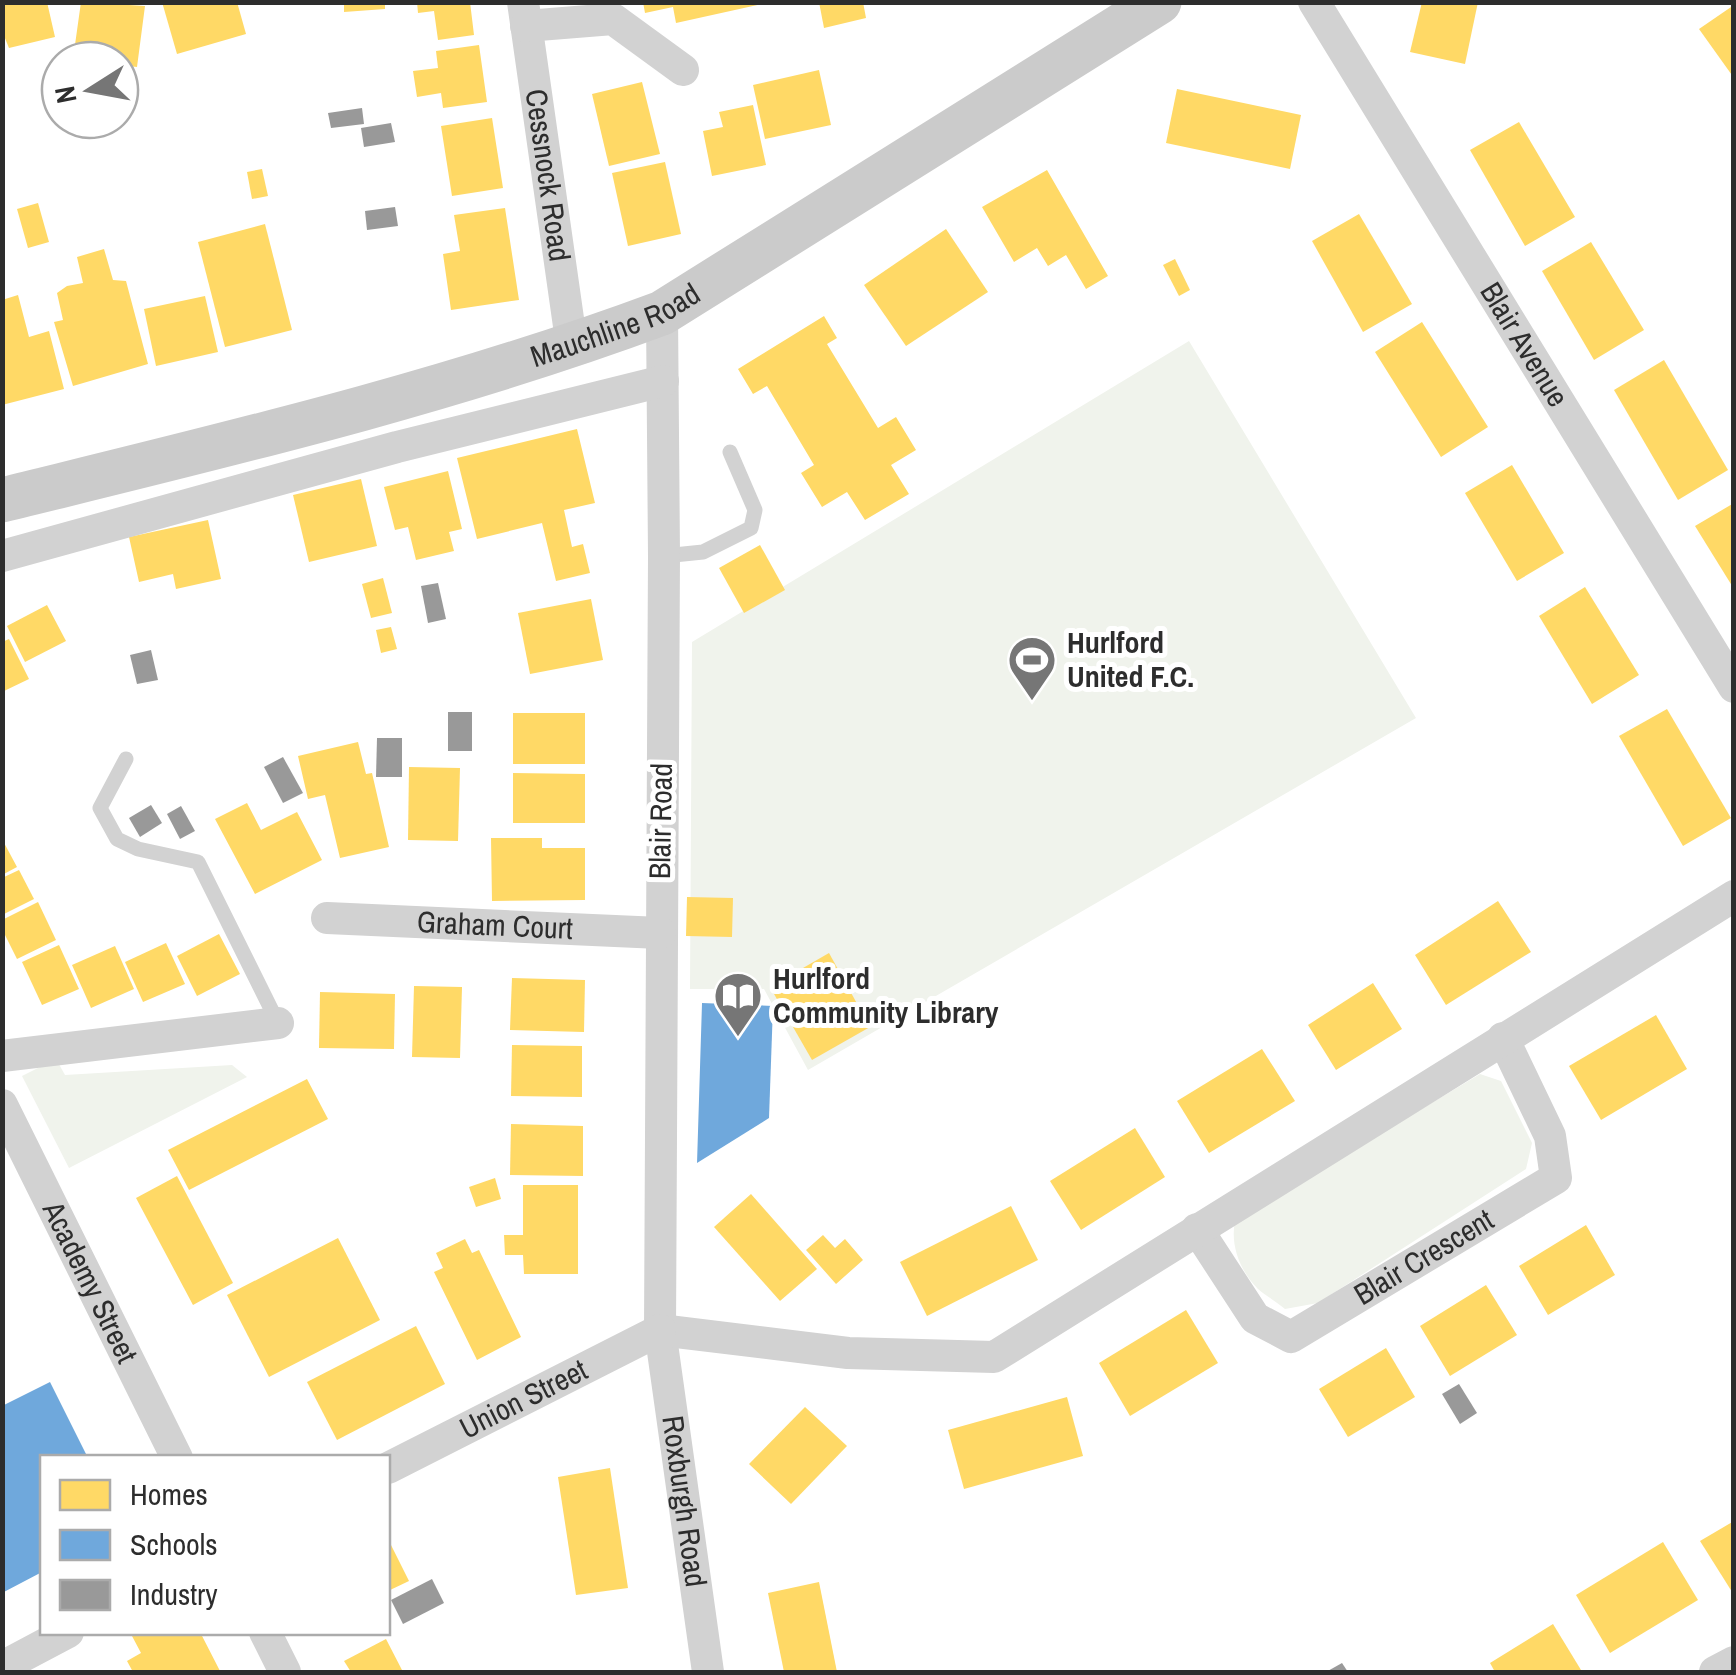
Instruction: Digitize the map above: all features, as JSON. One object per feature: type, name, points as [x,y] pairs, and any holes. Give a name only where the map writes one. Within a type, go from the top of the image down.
[{"type":"main road","name":"Mauchline Road","points":[[2,500],[346,415],[572,346],[662,313],[1159,2]]},
{"type":"street","name":"Blair Avenue","points":[[1314,2],[1734,687]]},
{"type":"street","points":[[525,14],[613,19],[683,70]]},
{"type":"street","name":"Cessnock Road","points":[[525,14],[572,346]]},
{"type":"street","name":"Blair Road","points":[[660,1330],[662,313]]},
{"type":"street","points":[[2,556],[397,447],[663,380]]},
{"type":"street","points":[[660,1330],[848,1352],[994,1357],[1734,896]]},
{"type":"street","name":"Graham Court","points":[[328,918],[660,932]]},
{"type":"street","points":[[2,1056],[278,1023]]},
{"type":"street","name":"Blair Crescent","points":[[1197,1229],[1255,1318],[1292,1338],[1556,1178],[1550,1136],[1502,1038]]},
{"type":"street","name":"Academy Street","points":[[2,1104],[176,1455]]},
{"type":"street","name":"Union Street","points":[[390,1467],[660,1330]]},
{"type":"street","name":"Roxburgh Road","points":[[660,1330],[708,1672]]},
{"type":"street","points":[[2,1667],[62,1635]]},
{"type":"street","points":[[266,1635],[285,1672]]},
{"type":"street","points":[[1716,1672],[1734,1662]]},
{"type":"lane","points":[[664,556],[703,552],[751,528],[755,510],[730,452]]},
{"type":"lane","points":[[126,759],[100,808],[117,839],[138,849],[198,862],[278,1023]]},
{"type":"shaded area","name":"Hurlford United F.C.","points":[[1189,341],[1416,718],[808,1070],[764,989],[690,989],[692,642]]},
{"type":"shaded area","points":[[56,1059],[65,1075],[232,1065],[247,1077],[69,1168],[22,1076]]},
{"type":"shaded area","points":[[1480,1074],[1501,1081],[1532,1143],[1526,1169],[1318,1303],[1285,1309],[1258,1289],[1238,1257],[1235,1221]]},
{"type":"building: Homes","points":[[2,2],[47,2],[55,37],[9,48],[2,31]]},
{"type":"building: Homes","points":[[81,2],[145,6],[140,44],[140,40],[76,40]]},
{"type":"building: Homes","points":[[162,2],[237,2],[246,34],[177,54]]},
{"type":"building: Homes","points":[[344,2],[385,2],[385,9],[344,12]]},
{"type":"building: Homes","points":[[417,2],[470,2],[474,35],[438,40],[434,11],[418,13]]},
{"type":"building: Homes","points":[[643,2],[762,4],[676,23],[673,7],[645,13]]},
{"type":"building: Homes","points":[[819,2],[863,2],[866,18],[824,28]]},
{"type":"building: Homes","points":[[1422,2],[1478,2],[1465,64],[1410,52]]},
{"type":"building: Homes","points":[[1734,5],[1734,78],[1699,29]]},
{"type":"building: Homes","points":[[479,45],[487,102],[443,108],[441,93],[417,97],[413,71],[438,68],[436,51]]},
{"type":"building: Homes","points":[[819,70],[831,125],[765,139],[753,85]]},
{"type":"building: Homes","points":[[642,82],[660,154],[609,166],[592,94]]},
{"type":"building: Homes","points":[[1177,89],[1301,115],[1290,169],[1166,143]]},
{"type":"building: Homes","points":[[753,105],[766,165],[712,176],[703,131],[723,127],[719,112]]},
{"type":"building: Homes","points":[[492,118],[503,188],[452,196],[441,126]]},
{"type":"building: Homes","points":[[1519,122],[1575,217],[1525,246],[1470,150]]},
{"type":"building: Homes","points":[[665,162],[681,234],[628,246],[612,173]]},
{"type":"building: Homes","points":[[262,169],[268,196],[252,199],[247,172]]},
{"type":"building: Homes","points":[[1047,170],[1108,276],[1086,289],[1066,255],[1048,266],[1037,248],[1014,262],[982,207]]},
{"type":"building: Homes","points":[[38,203],[49,242],[28,248],[17,209]]},
{"type":"building: Homes","points":[[505,208],[519,300],[451,310],[443,254],[460,251],[454,215]]},
{"type":"building: Homes","points":[[1359,214],[1412,304],[1363,332],[1312,241]]},
{"type":"building: Homes","points":[[265,224],[292,330],[225,347],[198,242]]},
{"type":"building: Homes","points":[[946,229],[988,292],[906,346],[864,285]]},
{"type":"building: Homes","points":[[1591,242],[1644,330],[1594,360],[1542,271]]},
{"type":"building: Homes","points":[[104,249],[113,280],[126,281],[148,364],[73,386],[54,322],[63,320],[57,293],[83,283],[77,257]]},
{"type":"building: Homes","points":[[1175,259],[1190,290],[1179,296],[1163,265]]},
{"type":"building: Homes","points":[[18,295],[29,337],[49,331],[64,389],[2,405],[2,300]]},
{"type":"building: Homes","points":[[205,296],[218,352],[156,366],[144,309]]},
{"type":"building: Homes","points":[[824,316],[837,338],[827,344],[878,428],[896,417],[916,450],[891,465],[909,494],[865,520],[847,492],[822,507],[801,473],[814,465],[767,386],[753,394],[738,369]]},
{"type":"building: Homes","points":[[1422,322],[1488,427],[1441,457],[1375,352]]},
{"type":"building: Homes","points":[[1664,360],[1728,470],[1678,500],[1614,390]]},
{"type":"building: Homes","points":[[577,429],[595,503],[564,510],[572,547],[583,544],[590,573],[556,581],[542,523],[477,539],[457,458]]},
{"type":"building: Homes","points":[[1512,465],[1564,553],[1517,581],[1465,493]]},
{"type":"building: Homes","points":[[448,471],[462,529],[449,532],[454,551],[416,560],[408,527],[395,530],[384,487]]},
{"type":"building: Homes","points":[[361,479],[377,546],[309,562],[293,495]]},
{"type":"building: Homes","points":[[1734,503],[1734,589],[1695,526]]},
{"type":"building: Homes","points":[[208,520],[221,579],[176,589],[173,574],[139,582],[129,537]]},
{"type":"building: Homes","points":[[760,545],[785,590],[744,613],[719,568]]},
{"type":"building: Homes","points":[[383,578],[392,613],[371,618],[362,584]]},
{"type":"building: Homes","points":[[1585,587],[1639,675],[1592,704],[1539,616]]},
{"type":"building: Homes","points":[[591,599],[603,660],[530,674],[518,613]]},
{"type":"building: Homes","points":[[47,605],[66,641],[25,662],[7,626]]},
{"type":"building: Homes","points":[[391,627],[397,649],[381,653],[376,630]]},
{"type":"building: Homes","points":[[9,639],[29,679],[2,692],[2,642]]},
{"type":"building: Homes","points":[[1667,709],[1731,818],[1683,846],[1619,736]]},
{"type":"building: Homes","points":[[513,713],[585,713],[585,764],[513,764]]},
{"type":"building: Homes","points":[[358,742],[366,774],[372,773],[389,847],[340,858],[325,795],[308,799],[298,756]]},
{"type":"building: Homes","points":[[409,767],[460,768],[458,841],[408,840]]},
{"type":"building: Homes","points":[[513,773],[585,774],[585,823],[513,823]]},
{"type":"building: Homes","points":[[247,803],[261,830],[297,812],[322,860],[255,894],[215,819]]},
{"type":"building: Homes","points":[[491,838],[542,838],[542,848],[585,848],[585,900],[492,901]]},
{"type":"building: Homes","points":[[2,839],[17,867],[2,875]]},
{"type":"building: Homes","points":[[19,870],[34,899],[2,915],[2,878]]},
{"type":"building: Homes","points":[[687,897],[733,898],[732,937],[686,936]]},
{"type":"building: Homes","points":[[1498,901],[1531,952],[1446,1005],[1415,955]]},
{"type":"building: Homes","points":[[38,902],[56,940],[17,959],[2,929],[2,920]]},
{"type":"building: Homes","points":[[219,934],[240,974],[197,996],[177,956]]},
{"type":"building: Homes","points":[[166,943],[185,984],[143,1002],[125,962]]},
{"type":"building: Homes","points":[[59,945],[79,989],[42,1005],[22,962]]},
{"type":"building: Homes","points":[[115,946],[134,989],[91,1008],[72,965]]},
{"type":"building: Homes","points":[[829,953],[870,1027],[812,1060],[770,987]]},
{"type":"building: Homes","points":[[512,978],[585,980],[584,1032],[510,1030]]},
{"type":"building: Homes","points":[[1373,983],[1402,1029],[1336,1070],[1308,1025]]},
{"type":"building: Homes","points":[[414,986],[462,987],[460,1058],[412,1057]]},
{"type":"building: Homes","points":[[320,992],[395,994],[394,1049],[319,1048]]},
{"type":"building: Homes","points":[[1656,1015],[1687,1069],[1601,1120],[1569,1066]]},
{"type":"building: Homes","points":[[512,1045],[582,1046],[582,1097],[511,1096]]},
{"type":"building: Homes","points":[[1262,1049],[1295,1101],[1209,1153],[1177,1101]]},
{"type":"building: Homes","points":[[307,1079],[328,1119],[189,1190],[168,1150]]},
{"type":"building: Homes","points":[[511,1124],[583,1126],[583,1176],[510,1175]]},
{"type":"building: Homes","points":[[1135,1128],[1165,1177],[1081,1230],[1050,1181]]},
{"type":"building: Homes","points":[[177,1176],[233,1283],[193,1305],[136,1198]]},
{"type":"building: Homes","points":[[495,1178],[501,1199],[476,1207],[469,1187]]},
{"type":"building: Homes","points":[[523,1185],[578,1185],[578,1274],[524,1274],[523,1255],[505,1255],[504,1235],[523,1235]]},
{"type":"building: Homes","points":[[751,1194],[817,1269],[780,1301],[714,1227]]},
{"type":"building: Homes","points":[[1011,1206],[1038,1260],[927,1316],[900,1262]]},
{"type":"building: Homes","points":[[1586,1225],[1615,1275],[1548,1315],[1519,1266]]},
{"type":"building: Homes","points":[[823,1235],[835,1248],[845,1239],[863,1260],[836,1284],[806,1250]]},
{"type":"building: Homes","points":[[338,1238],[380,1320],[269,1377],[227,1295]]},
{"type":"building: Homes","points":[[465,1239],[472,1253],[479,1250],[521,1337],[477,1360],[434,1272],[443,1268],[436,1253]]},
{"type":"building: Homes","points":[[1486,1285],[1517,1335],[1450,1376],[1420,1326]]},
{"type":"building: Homes","points":[[1186,1310],[1218,1363],[1130,1416],[1099,1363]]},
{"type":"building: Homes","points":[[416,1326],[445,1384],[337,1440],[307,1382]]},
{"type":"building: Homes","points":[[1386,1348],[1415,1397],[1348,1437],[1319,1389]]},
{"type":"building: Homes","points":[[1067,1397],[1083,1456],[964,1489],[948,1430]]},
{"type":"building: Homes","points":[[805,1407],[847,1446],[791,1504],[749,1464]]},
{"type":"building: Homes","points":[[610,1468],[628,1588],[576,1595],[558,1477]]},
{"type":"building: Homes","points":[[1734,1521],[1734,1595],[1700,1541]]},
{"type":"building: Homes","points":[[1663,1542],[1698,1600],[1610,1653],[1576,1595]]},
{"type":"building: Homes","points":[[390,1543],[409,1581],[390,1590]]},
{"type":"building: Homes","points":[[819,1582],[837,1672],[784,1672],[768,1593]]},
{"type":"building: Homes","points":[[1553,1624],[1581,1670],[1495,1672],[1490,1663]]},
{"type":"building: Homes","points":[[202,1635],[220,1671],[133,1672],[127,1661],[141,1653],[132,1636]]},
{"type":"building: Homes","points":[[386,1639],[403,1672],[351,1672],[344,1661]]},
{"type":"building: Schools","points":[[702,1003],[773,1006],[769,1118],[697,1163]]},
{"type":"building: Schools","points":[[50,1382],[86,1455],[40,1455],[40,1573],[2,1593],[2,1406]]},
{"type":"building: Industry","points":[[362,108],[364,124],[331,128],[328,113]]},
{"type":"building: Industry","points":[[391,123],[395,142],[364,147],[361,128]]},
{"type":"building: Industry","points":[[395,207],[398,226],[367,230],[365,211]]},
{"type":"building: Industry","points":[[438,583],[446,619],[428,623],[421,586]]},
{"type":"building: Industry","points":[[151,650],[158,680],[137,684],[130,655]]},
{"type":"building: Industry","points":[[448,712],[472,712],[472,751],[448,751]]},
{"type":"building: Industry","points":[[377,738],[402,738],[402,777],[376,777]]},
{"type":"building: Industry","points":[[283,757],[303,793],[283,803],[264,767]]},
{"type":"building: Industry","points":[[151,805],[162,823],[140,837],[129,818]]},
{"type":"building: Industry","points":[[181,806],[195,831],[180,839],[167,814]]},
{"type":"building: Industry","points":[[1459,1384],[1477,1413],[1460,1424],[1442,1394]]},
{"type":"building: Industry","points":[[432,1579],[444,1603],[403,1624],[391,1600]]},
{"type":"building: Industry","points":[[1342,1663],[1348,1672],[1326,1672]]},
{"type":"place","name":"Hurlford United F.C.","points":[[1032,702]]},
{"type":"place","name":"Hurlford Community Library","points":[[738,1038]]}]
